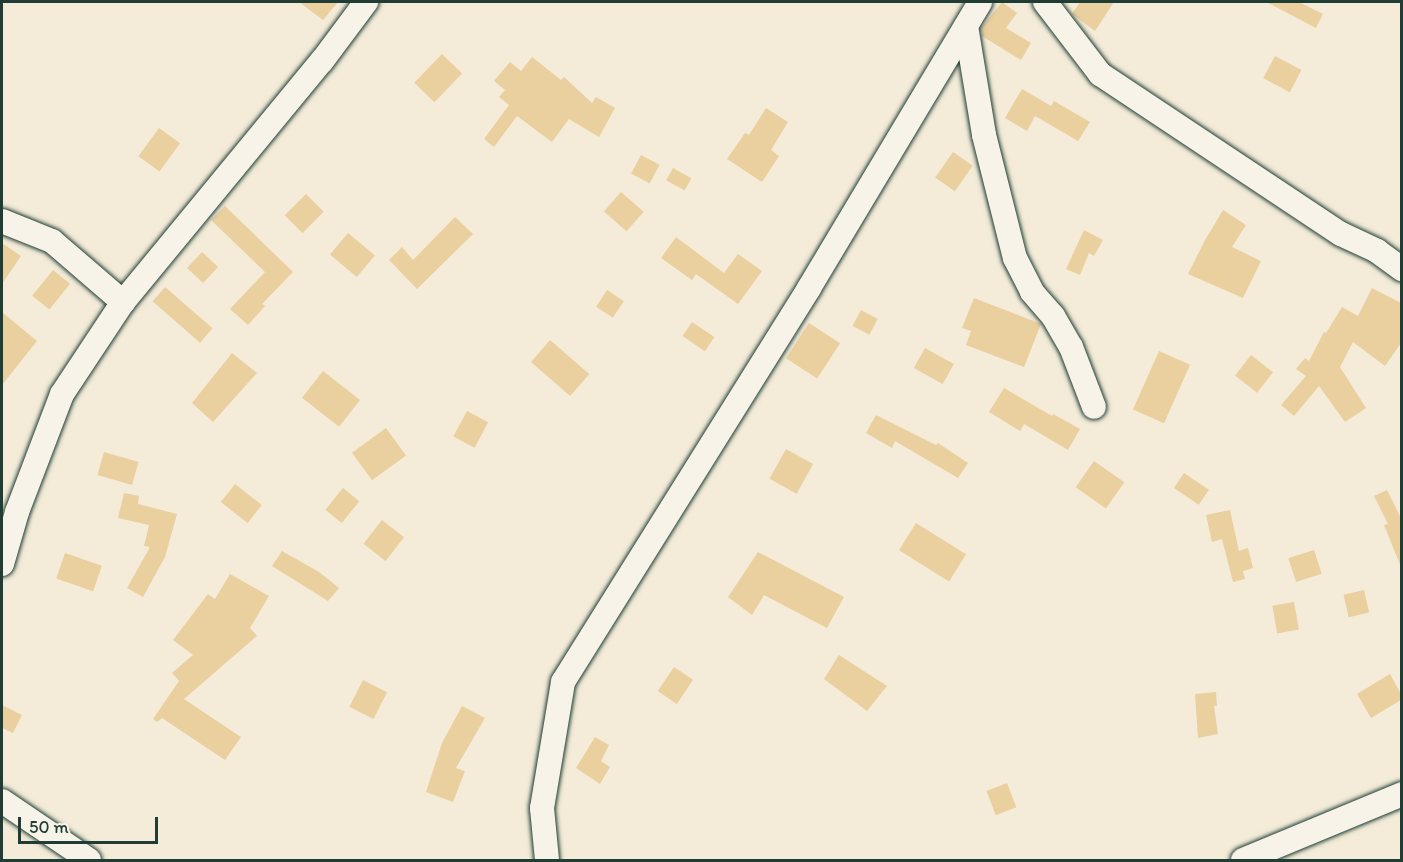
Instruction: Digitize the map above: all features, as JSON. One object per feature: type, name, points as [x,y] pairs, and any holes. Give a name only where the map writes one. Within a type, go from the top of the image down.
[{"type":"street","points":[[2,564],[17,512],[62,394],[123,302],[322,61],[366,2]]},
{"type":"street","points":[[547,861],[542,808],[563,682],[809,288],[980,2]]},
{"type":"street","points":[[1045,2],[1100,74],[1341,234],[1377,251],[1401,269]]},
{"type":"street","points":[[966,26],[984,135],[1015,258],[1032,292],[1053,316],[1071,347],[1094,407]]},
{"type":"street","points":[[2,221],[52,241],[123,302]]},
{"type":"street","points":[[1243,861],[1401,794]]},
{"type":"street","points":[[2,801],[89,861]]},
{"type":"building","points":[[299,2],[338,2],[323,20]]},
{"type":"building","points":[[1002,2],[1017,13],[1006,28],[1031,43],[1021,60],[982,36],[981,28]]},
{"type":"building","points":[[1080,2],[1114,2],[1095,31],[1072,14]]},
{"type":"building","points":[[1266,2],[1299,2],[1323,14],[1316,28]]},
{"type":"building","points":[[442,54],[462,73],[434,102],[414,83]]},
{"type":"building","points":[[1275,56],[1301,70],[1290,92],[1263,78]]},
{"type":"building","points":[[532,57],[561,80],[564,77],[592,103],[596,97],[615,108],[599,137],[569,119],[552,142],[517,116],[494,147],[484,139],[509,105],[499,97],[505,90],[494,81],[510,62],[521,71]]},
{"type":"building","points":[[1022,89],[1051,106],[1054,101],[1090,122],[1078,141],[1035,116],[1027,131],[1005,118]]},
{"type":"building","points":[[766,108],[788,122],[771,150],[779,156],[762,182],[727,159],[745,133],[749,135]]},
{"type":"building","points":[[159,128],[180,143],[159,172],[138,156]]},
{"type":"building","points":[[953,152],[973,166],[955,191],[935,177]]},
{"type":"building","points":[[641,155],[660,165],[650,183],[631,174]]},
{"type":"building","points":[[673,168],[691,178],[685,190],[666,180]]},
{"type":"building","points":[[621,192],[644,212],[627,231],[604,212]]},
{"type":"building","points":[[306,194],[324,212],[302,233],[285,215]]},
{"type":"building","points":[[225,206],[293,272],[262,304],[265,306],[248,325],[230,309],[265,272],[211,220]]},
{"type":"building","points":[[1223,210],[1246,225],[1232,247],[1261,261],[1243,298],[1188,274]]},
{"type":"building","points":[[455,217],[473,234],[417,289],[389,260],[402,247],[413,260]]},
{"type":"building","points":[[1084,230],[1103,240],[1094,256],[1089,253],[1080,275],[1066,269]]},
{"type":"building","points":[[348,233],[375,255],[357,277],[330,254]]},
{"type":"building","points":[[676,237],[724,273],[738,254],[762,271],[738,304],[696,274],[692,280],[661,258]]},
{"type":"building","points":[[2,243],[21,256],[2,284]]},
{"type":"building","points":[[202,252],[218,267],[203,283],[187,268]]},
{"type":"building","points":[[53,270],[70,284],[49,309],[32,296]]},
{"type":"building","points":[[165,287],[213,328],[200,343],[153,301]]},
{"type":"building","points":[[1372,288],[1401,303],[1401,343],[1385,366],[1353,342],[1340,367],[1366,408],[1345,422],[1319,386],[1294,416],[1281,405],[1306,376],[1296,369],[1305,358],[1309,361],[1324,332],[1326,333],[1342,307],[1358,316]]},
{"type":"building","points":[[607,290],[624,301],[613,318],[596,307]]},
{"type":"building","points":[[974,298],[1041,324],[1024,367],[966,345],[971,331],[962,328]]},
{"type":"building","points":[[861,310],[878,319],[869,335],[853,326]]},
{"type":"building","points":[[2,312],[37,341],[2,385]]},
{"type":"building","points":[[692,322],[714,337],[705,351],[682,336]]},
{"type":"building","points":[[809,323],[840,343],[817,378],[786,358]]},
{"type":"building","points":[[550,340],[589,374],[570,396],[531,362]]},
{"type":"building","points":[[925,348],[954,364],[943,384],[914,368]]},
{"type":"building","points":[[1159,351],[1190,365],[1164,423],[1133,409]]},
{"type":"building","points":[[232,353],[257,373],[213,422],[192,403]]},
{"type":"building","points":[[1251,355],[1273,372],[1257,393],[1235,375]]},
{"type":"building","points":[[323,371],[360,400],[339,427],[302,398]]},
{"type":"building","points":[[1004,388],[1052,416],[1053,414],[1080,429],[1068,450],[1024,424],[1020,431],[989,412]]},
{"type":"building","points":[[467,411],[488,422],[475,448],[453,437]]},
{"type":"building","points":[[876,415],[936,445],[938,443],[968,463],[958,478],[895,441],[892,448],[866,433]]},
{"type":"building","points":[[386,428],[406,456],[372,480],[352,453]]},
{"type":"building","points":[[786,449],[813,464],[797,494],[770,479]]},
{"type":"building","points":[[104,452],[139,462],[132,485],[97,475]]},
{"type":"building","points":[[1094,461],[1124,482],[1106,508],[1076,487]]},
{"type":"building","points":[[1184,473],[1209,490],[1199,505],[1174,488]]},
{"type":"building","points":[[235,484],[262,505],[248,523],[221,502]]},
{"type":"building","points":[[343,488],[359,501],[342,523],[325,510]]},
{"type":"building","points":[[1387,490],[1401,518],[1401,567],[1384,525],[1388,524],[1374,496]]},
{"type":"building","points":[[124,493],[139,496],[138,504],[177,514],[165,557],[143,597],[127,588],[150,547],[144,546],[149,525],[118,518]]},
{"type":"building","points":[[1230,510],[1239,551],[1248,548],[1253,568],[1243,571],[1245,579],[1233,582],[1222,539],[1212,542],[1206,515]]},
{"type":"building","points":[[382,520],[404,537],[386,561],[364,544]]},
{"type":"building","points":[[916,523],[966,554],[949,581],[899,550]]},
{"type":"building","points":[[1314,550],[1322,574],[1296,582],[1288,558]]},
{"type":"building","points":[[282,551],[319,572],[339,588],[328,601],[272,566]]},
{"type":"building","points":[[758,552],[844,597],[827,628],[764,595],[752,615],[728,597]]},
{"type":"building","points":[[65,553],[102,566],[93,591],[56,579]]},
{"type":"building","points":[[230,574],[269,596],[250,628],[257,636],[184,699],[241,737],[225,760],[162,718],[157,722],[153,719],[179,681],[172,673],[193,655],[173,640],[208,594],[215,599]]},
{"type":"building","points":[[1364,590],[1369,612],[1349,617],[1344,595]]},
{"type":"building","points":[[1294,602],[1299,630],[1277,633],[1272,606]]},
{"type":"building","points":[[839,655],[887,686],[867,711],[824,679]]},
{"type":"building","points":[[674,667],[693,680],[677,704],[658,691]]},
{"type":"building","points":[[1390,674],[1401,694],[1401,700],[1371,718],[1357,694]]},
{"type":"building","points":[[363,680],[387,692],[373,719],[349,707]]},
{"type":"building","points":[[1216,692],[1217,706],[1214,706],[1218,734],[1198,738],[1195,694]]},
{"type":"building","points":[[2,705],[22,715],[13,733],[2,728]]},
{"type":"building","points":[[462,706],[485,718],[456,768],[465,771],[453,802],[426,792],[442,743]]},
{"type":"building","points":[[595,737],[609,745],[601,761],[610,767],[600,784],[576,768]]},
{"type":"building","points":[[1007,783],[1016,807],[996,815],[986,791]]}]
